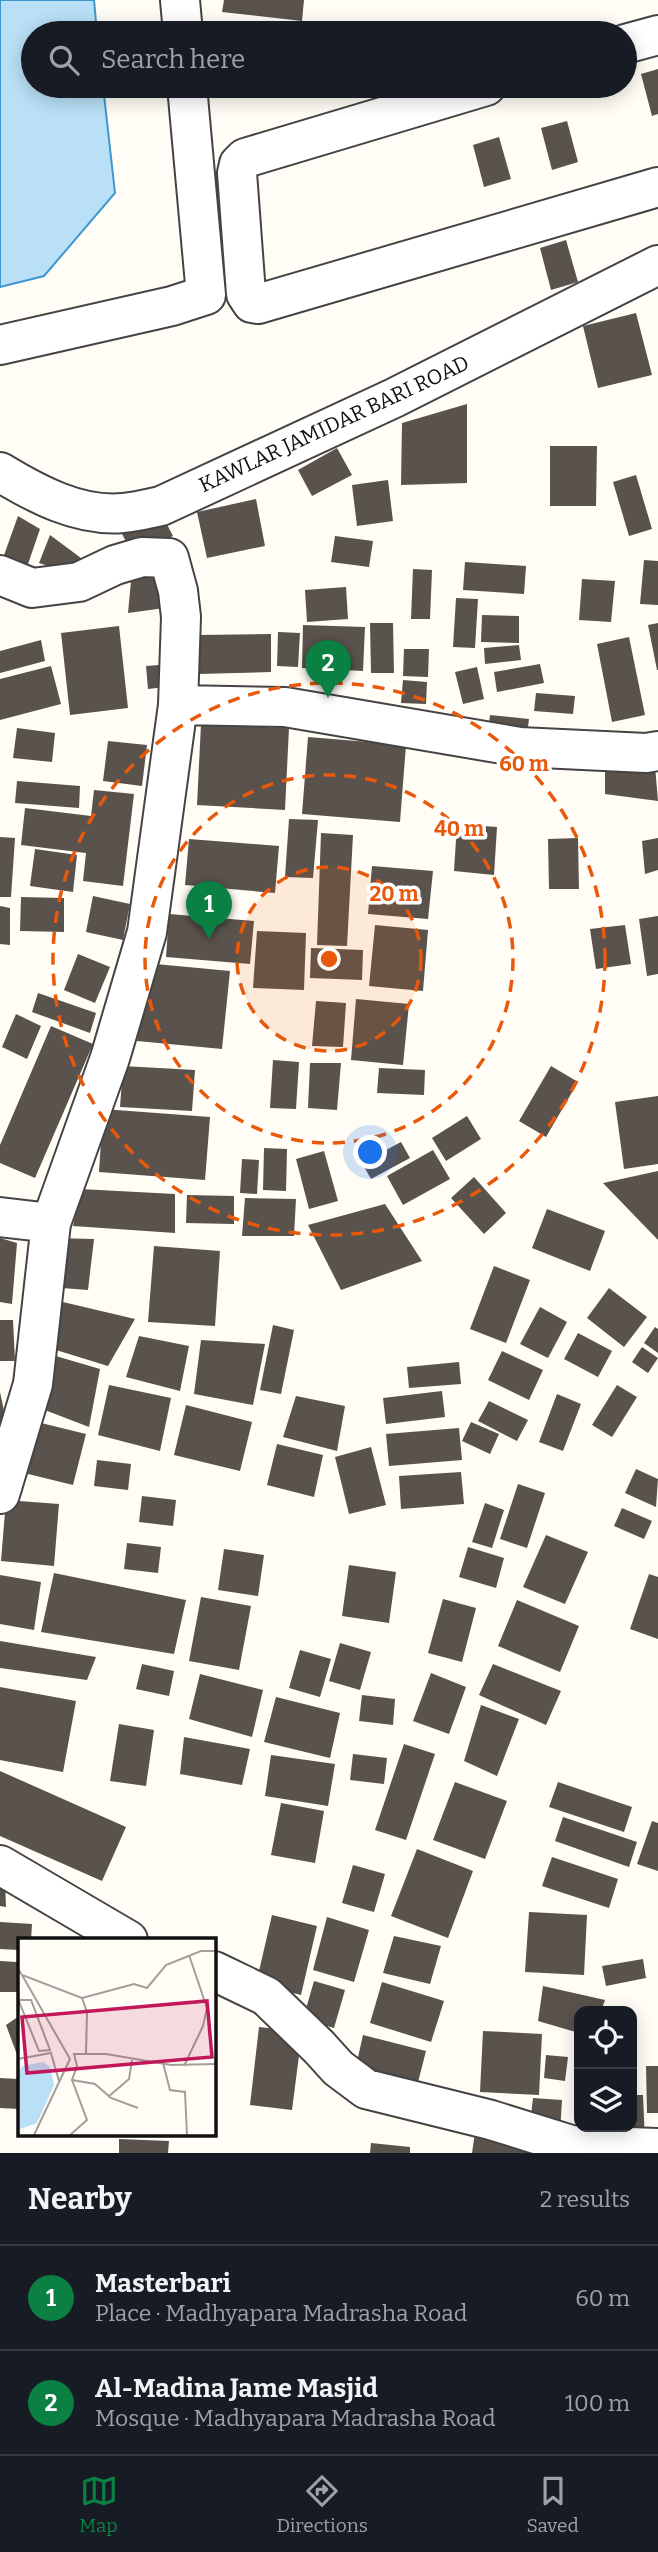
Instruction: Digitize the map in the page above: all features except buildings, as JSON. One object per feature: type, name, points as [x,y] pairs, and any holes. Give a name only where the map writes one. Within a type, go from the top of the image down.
[{"type":"street","points":[[180,0],[182,21]]},
{"type":"street","points":[[637,40],[658,34]]},
{"type":"street","points":[[0,345],[173,306],[206,295],[188,98]]},
{"type":"street","points":[[446,98],[245,158],[239,164],[237,173],[246,294],[249,299],[257,303],[658,187]]},
{"type":"street","name":"KAWLAR JAMIDAR BARI ROAD","points":[[0,472],[29,490],[69,506],[121,513],[161,506],[394,398],[658,264]]},
{"type":"street","points":[[0,575],[32,588],[79,582],[115,565],[142,557],[169,558],[178,591],[181,617],[178,705],[147,932],[110,1058],[51,1223],[33,1384],[0,1494]]},
{"type":"street","points":[[178,705],[285,707],[520,747],[646,753],[658,751]]},
{"type":"street","points":[[0,1217],[51,1223]]},
{"type":"street","points":[[0,1865],[125,1938]]},
{"type":"street","points":[[215,1971],[266,1996],[338,2068],[366,2090],[491,2120],[571,2146],[658,2148]]},
{"type":"water","points":[[0,0],[94,0],[96,21],[21,21],[21,98],[104,98],[115,193],[44,276],[0,287]]},
{"type":"place","name":"Al-Madina Jame Masjid","points":[[328,698]]},
{"type":"place","name":"Masterbari","points":[[209,939]]}]
